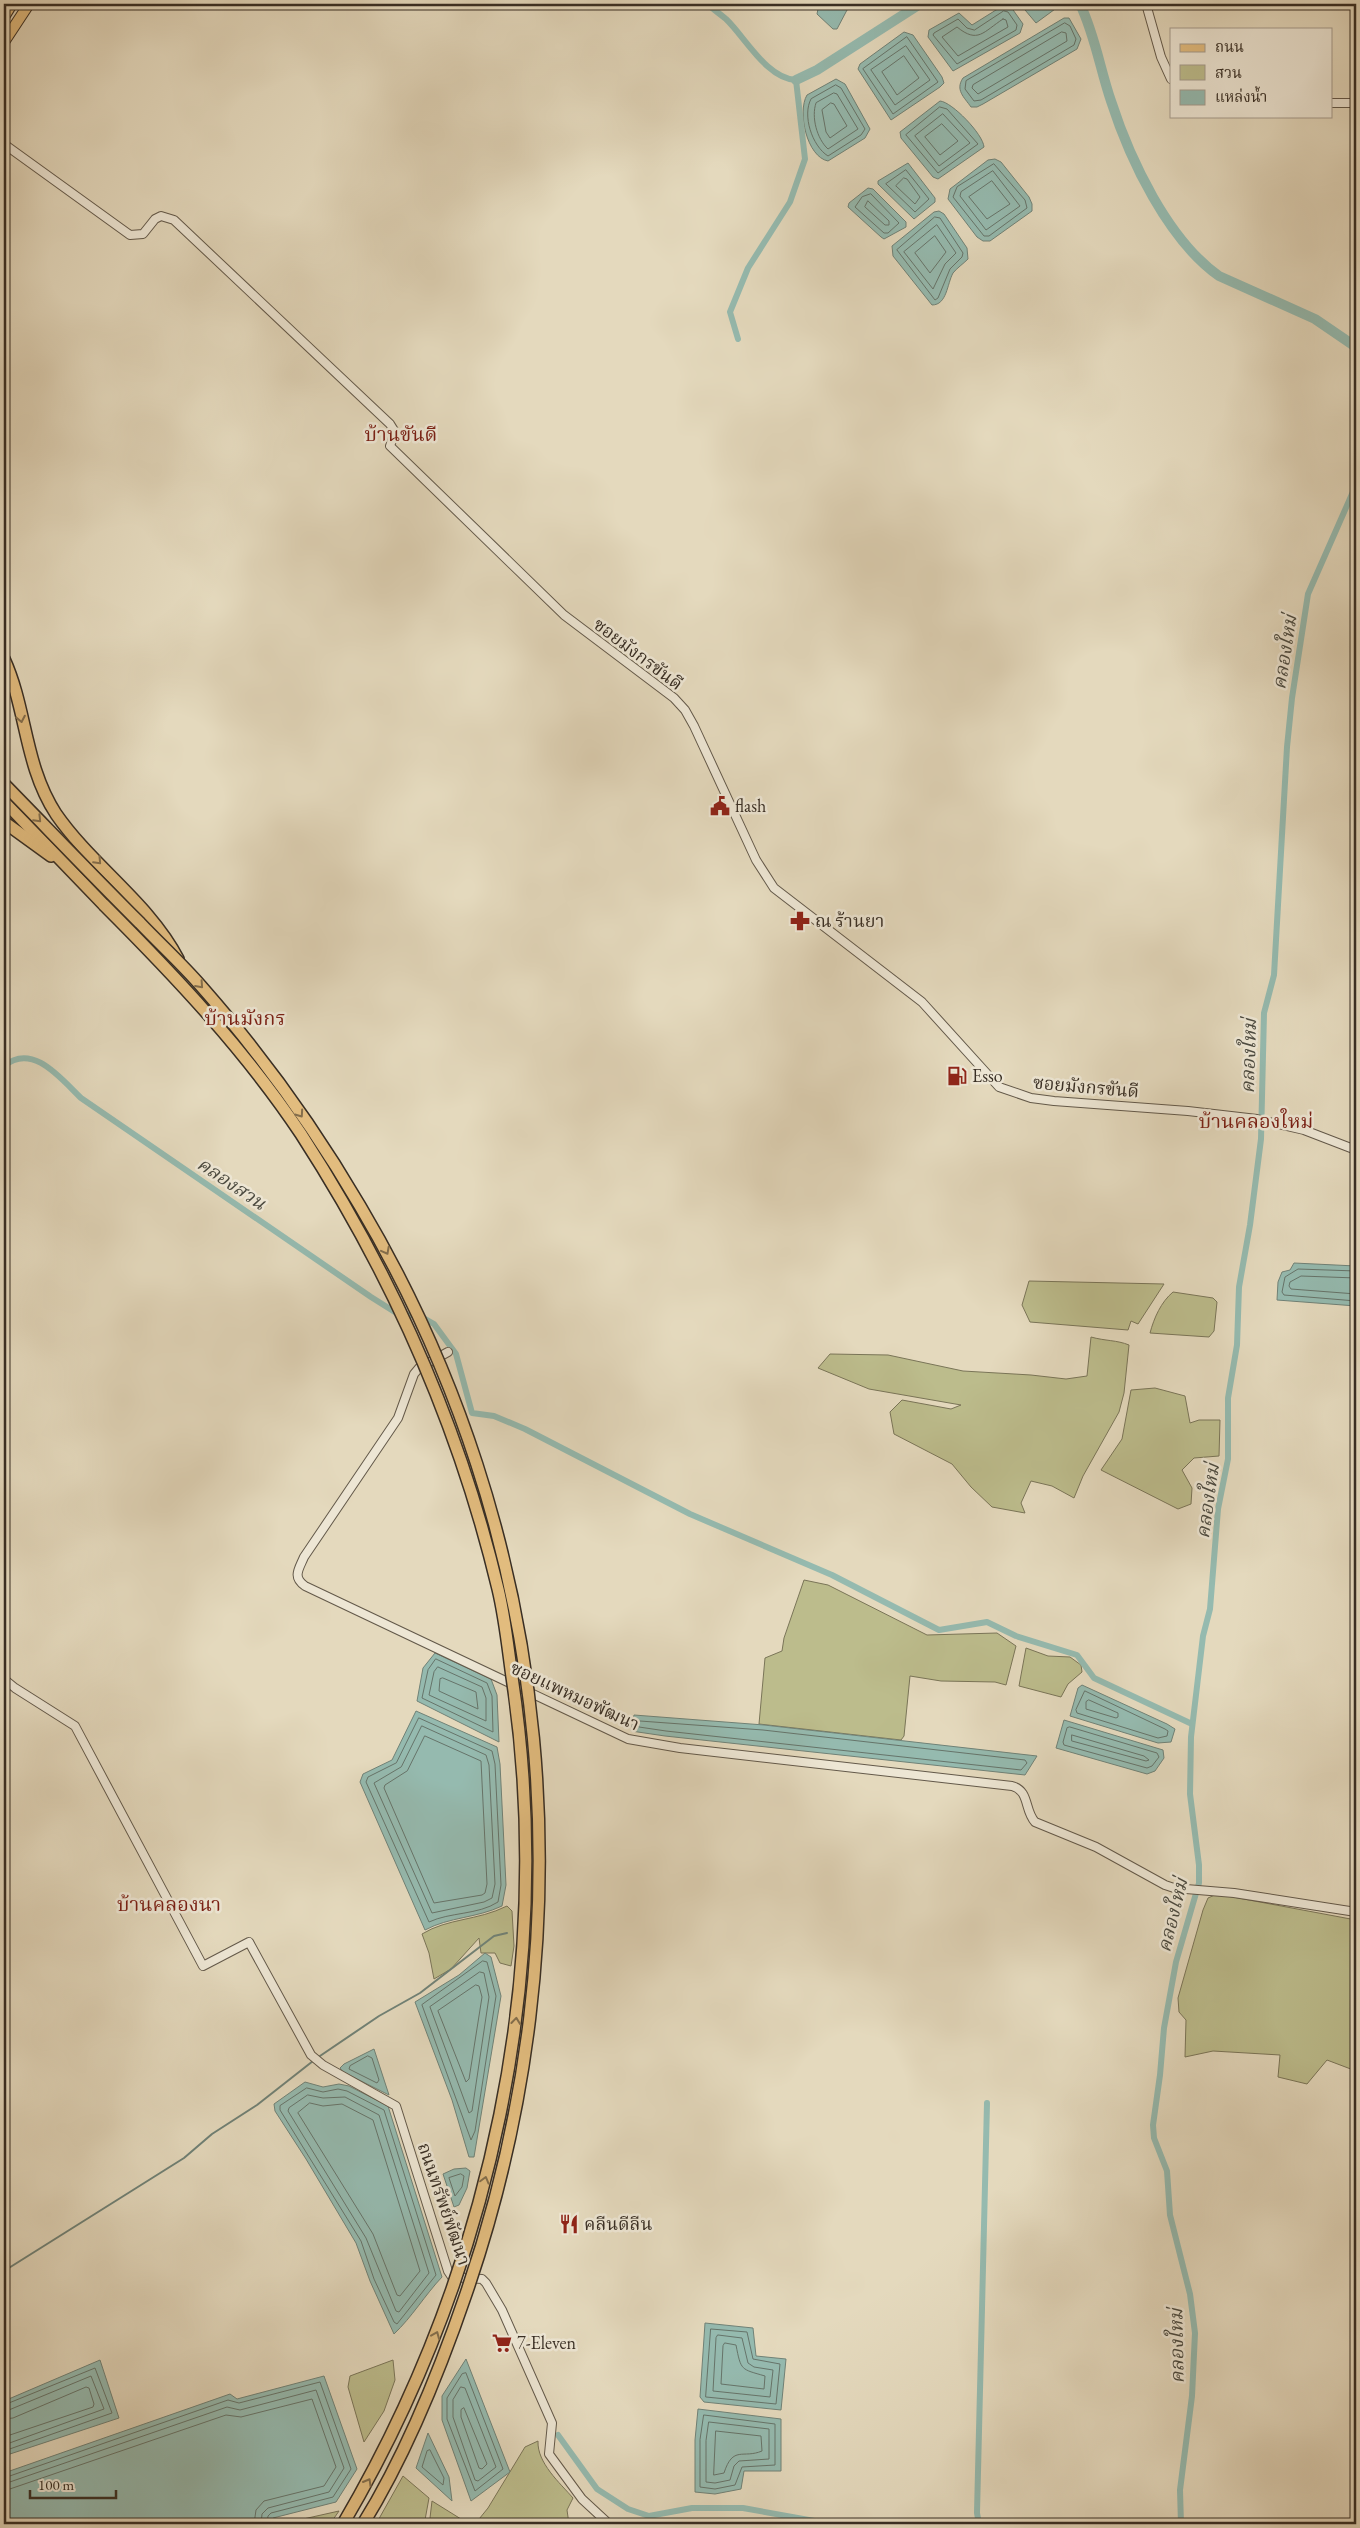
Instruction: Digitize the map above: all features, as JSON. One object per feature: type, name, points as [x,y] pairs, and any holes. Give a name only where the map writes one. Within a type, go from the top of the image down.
[{"type":"highway","points":[[4,659],[14,686],[27,746],[56,812],[145,912],[173,948],[182,965]]},
{"type":"highway","points":[[4,784],[182,965],[238,1030],[322,1145],[382,1243],[423,1325],[464,1426],[496,1529],[522,1641],[531,1710],[540,1823],[538,1920],[529,2033],[511,2136],[486,2231],[454,2331],[414,2427],[363,2524]]},
{"type":"highway","points":[[4,802],[174,976],[240,1051],[298,1131],[348,1212],[392,1290],[436,1389],[484,1536],[499,1594],[522,1751],[526,1874],[521,1968],[508,2082],[464,2260],[441,2323],[380,2461],[343,2524]]},
{"type":"highway","points":[[4,818],[14,829]]},
{"type":"highway","points":[[4,822],[33,845],[65,864]]},
{"type":"main road","points":[[4,16],[12,4]]},
{"type":"main road","points":[[4,42],[29,4]]},
{"type":"street","points":[[1146,4],[1161,57],[1170,77]]},
{"type":"street","points":[[1332,103],[1356,103]]},
{"type":"street","name":"ซอยมังกรขันดี","points":[[4,144],[130,235],[142,234],[155,219],[161,216],[174,220],[390,424],[395,435],[390,446],[550,602],[577,626],[670,694],[685,710],[756,860],[774,888],[922,1002],[998,1087],[1016,1094],[1054,1101],[1188,1111],[1257,1119],[1325,1137],[1356,1150]]},
{"type":"street","name":"ซอยแพหมอพัฒนา","points":[[448,1352],[419,1368],[414,1374],[398,1418],[304,1557],[297,1573],[299,1582],[628,1739],[680,1748],[1012,1786],[1018,1788],[1024,1794],[1034,1822],[1096,1847],[1165,1885],[1234,1893],[1356,1912]]},
{"type":"street","name":"ถนนทรัพย์พัฒนา","points":[[4,1679],[15,1688],[71,1722],[203,1966],[249,1942],[311,2055],[323,2065],[396,2106],[448,2271],[452,2277],[482,2279],[486,2282],[502,2310],[552,2423],[553,2429],[548,2448],[549,2454],[582,2499],[609,2524]]},
{"type":"green space","points":[[1029,1281],[1164,1284],[1138,1324],[1131,1321],[1128,1330],[1030,1322],[1022,1305]]},
{"type":"green space","points":[[1173,1292],[1213,1298],[1217,1302],[1214,1331],[1209,1337],[1150,1333],[1158,1311]]},
{"type":"green space","points":[[1091,1337],[1129,1345],[1124,1393],[1119,1412],[1083,1476],[1074,1498],[1052,1486],[1031,1481],[1021,1503],[1025,1513],[992,1507],[971,1487],[952,1464],[894,1434],[890,1412],[902,1400],[951,1409],[961,1405],[869,1389],[818,1368],[830,1354],[888,1355],[963,1371],[1066,1379],[1087,1376]]},
{"type":"green space","points":[[1155,1388],[1185,1396],[1190,1423],[1199,1420],[1220,1420],[1219,1456],[1194,1458],[1182,1470],[1192,1488],[1191,1504],[1178,1509],[1101,1470],[1122,1439],[1131,1390]]},
{"type":"green space","points":[[804,1580],[828,1585],[927,1635],[997,1633],[1016,1646],[1006,1685],[995,1682],[941,1681],[910,1676],[904,1736],[901,1740],[759,1724],[765,1658],[782,1651],[784,1638]]},
{"type":"green space","points":[[1026,1648],[1048,1656],[1070,1657],[1081,1665],[1082,1672],[1068,1684],[1061,1697],[1019,1686]]},
{"type":"green space","points":[[1217,1894],[1356,1920],[1356,2071],[1327,2060],[1307,2084],[1278,2077],[1280,2055],[1213,2051],[1185,2057],[1186,2020],[1179,2012],[1178,1998],[1203,1910],[1208,1898]]},
{"type":"green space","points":[[507,1906],[512,1911],[514,1946],[511,1966],[500,1963],[495,1953],[481,1953],[479,1938],[451,1969],[434,1979],[429,1953],[422,1934],[442,1925],[496,1911]]},
{"type":"green space","points":[[393,2360],[395,2380],[384,2411],[364,2442],[348,2387],[350,2376]]},
{"type":"green space","points":[[538,2441],[541,2457],[545,2465],[573,2498],[567,2510],[569,2524],[475,2524],[488,2508],[525,2447]]},
{"type":"green space","points":[[403,2476],[429,2498],[425,2520],[427,2524],[376,2524]]},
{"type":"green space","points":[[432,2501],[469,2524],[432,2524],[430,2518]]},
{"type":"green space","points":[[339,2511],[330,2524],[281,2524]]},
{"type":"water","points":[[819,4],[855,4],[847,10],[837,29],[833,29],[817,14]]},
{"type":"water","points":[[1020,4],[1062,4],[1036,23]]},
{"type":"water","points":[[1004,5],[1011,7],[1023,24],[1020,33],[953,71],[928,37],[929,30],[959,13],[972,25]]},
{"type":"water","points":[[1064,18],[1069,18],[1081,39],[1077,49],[983,104],[971,107],[960,90],[963,78]]},
{"type":"water","points":[[904,32],[913,35],[942,77],[944,83],[891,120],[858,69],[860,64]]},
{"type":"water","points":[[836,79],[845,84],[870,129],[865,138],[828,161],[821,158],[809,143],[803,112],[807,95]]},
{"type":"water","points":[[940,101],[952,107],[973,127],[984,147],[938,179],[933,177],[901,138],[900,132]]},
{"type":"water","points":[[995,159],[1001,162],[1029,197],[1032,211],[990,241],[983,241],[977,237],[948,199],[950,189],[988,160]]},
{"type":"water","points":[[908,163],[935,198],[935,202],[914,219],[878,184],[878,181]]},
{"type":"water","points":[[868,188],[873,189],[906,222],[906,227],[884,239],[848,207],[849,203]]},
{"type":"water","points":[[939,211],[944,214],[967,248],[968,259],[953,273],[941,302],[932,305],[893,256],[892,246],[934,212]]},
{"type":"water","points":[[1294,1263],[1356,1266],[1356,1306],[1277,1300],[1278,1282],[1282,1272],[1290,1270]]},
{"type":"water","points":[[435,1653],[491,1679],[497,1695],[499,1742],[417,1701],[423,1668]]},
{"type":"water","points":[[1082,1685],[1175,1729],[1171,1742],[1158,1743],[1070,1716],[1078,1688]]},
{"type":"water","points":[[416,1711],[497,1747],[500,1764],[506,1885],[502,1906],[483,1913],[444,1922],[425,1930],[360,1782],[363,1774],[392,1760]]},
{"type":"water","points":[[634,1715],[764,1725],[1037,1756],[1025,1775],[631,1731]]},
{"type":"water","points":[[1064,1720],[1163,1750],[1164,1758],[1155,1771],[1147,1774],[1056,1748]]},
{"type":"water","points":[[485,1953],[491,1957],[501,1996],[474,2157],[469,2157],[452,2100],[415,2002],[459,1975]]},
{"type":"water","points":[[374,2049],[389,2095],[343,2072],[340,2068],[344,2064]]},
{"type":"water","points":[[305,2082],[323,2087],[339,2084],[349,2086],[388,2106],[442,2277],[394,2334],[370,2281],[356,2243],[275,2111],[274,2104]]},
{"type":"water","points":[[466,2168],[470,2171],[467,2188],[459,2205],[454,2207],[443,2174],[454,2169]]},
{"type":"water","points":[[705,2323],[753,2328],[756,2356],[786,2359],[781,2410],[704,2402],[700,2397]]},
{"type":"water","points":[[466,2359],[510,2472],[471,2501],[442,2420],[442,2396]]},
{"type":"water","points":[[100,2360],[119,2418],[4,2456],[4,2401]]},
{"type":"water","points":[[324,2376],[357,2469],[336,2502],[273,2518],[272,2524],[4,2524],[4,2473],[230,2394],[237,2399]]},
{"type":"water","points":[[698,2409],[781,2419],[781,2471],[744,2471],[741,2489],[715,2494],[695,2492],[695,2440]]},
{"type":"water","points":[[428,2433],[449,2477],[452,2501],[416,2468]]},
{"type":"waterway","points":[[707,4],[726,19],[766,65],[785,78],[796,80],[805,159],[790,202],[748,268],[730,312],[738,339]]},
{"type":"waterway","points":[[796,80],[817,70],[920,4]]},
{"type":"waterway","points":[[1080,4],[1090,28],[1111,101],[1129,148],[1153,197],[1183,242],[1200,261],[1219,276],[1315,319],[1356,347]]},
{"type":"waterway","name":"คลองใหม่","points":[[1181,2524],[1180,2490],[1192,2396],[1195,2333],[1190,2294],[1170,2215],[1167,2171],[1154,2138],[1153,2125],[1164,2028],[1176,1962],[1199,1883],[1199,1865],[1190,1794],[1191,1737],[1203,1636],[1210,1609],[1218,1509],[1228,1459],[1228,1398],[1237,1345],[1239,1287],[1250,1225],[1261,1139],[1264,1013],[1274,975],[1287,747],[1292,698],[1308,594],[1356,485]]},
{"type":"waterway","name":"คลองสวน","points":[[4,1066],[15,1060],[25,1058],[46,1066],[81,1098],[371,1297],[398,1314],[420,1316],[434,1324],[456,1354],[472,1413],[494,1416],[525,1429],[690,1514],[832,1575],[939,1630],[987,1622],[1016,1636],[1077,1655],[1094,1678],[1192,1724]]},
{"type":"waterway","points":[[317,2058],[379,2016],[420,1993],[494,1936],[507,1933]]},
{"type":"waterway","points":[[4,2271],[184,2158],[212,2134],[257,2105],[313,2061]]},
{"type":"waterway","points":[[979,2524],[977,2513],[987,2103]]},
{"type":"waterway","points":[[558,2435],[597,2489],[628,2509],[649,2516],[692,2508],[743,2508],[831,2524]]},
{"type":"place","name":"flash","points":[[720,806]]},
{"type":"place","name":"ณ ร้านยา","points":[[800,921]]},
{"type":"place","name":"Esso","points":[[957,1076]]},
{"type":"place","name":"คลีนดีลีน","points":[[569,2224]]},
{"type":"place","name":"7-Eleven","points":[[502,2343]]},
{"type":"district","name":"บ้านขันดี","points":[[401,434]]},
{"type":"district","name":"บ้านมังกร","points":[[245,1018]]},
{"type":"district","name":"บ้านคลองใหม่","points":[[1256,1121]]},
{"type":"district","name":"บ้านคลองนา","points":[[169,1904]]}]
